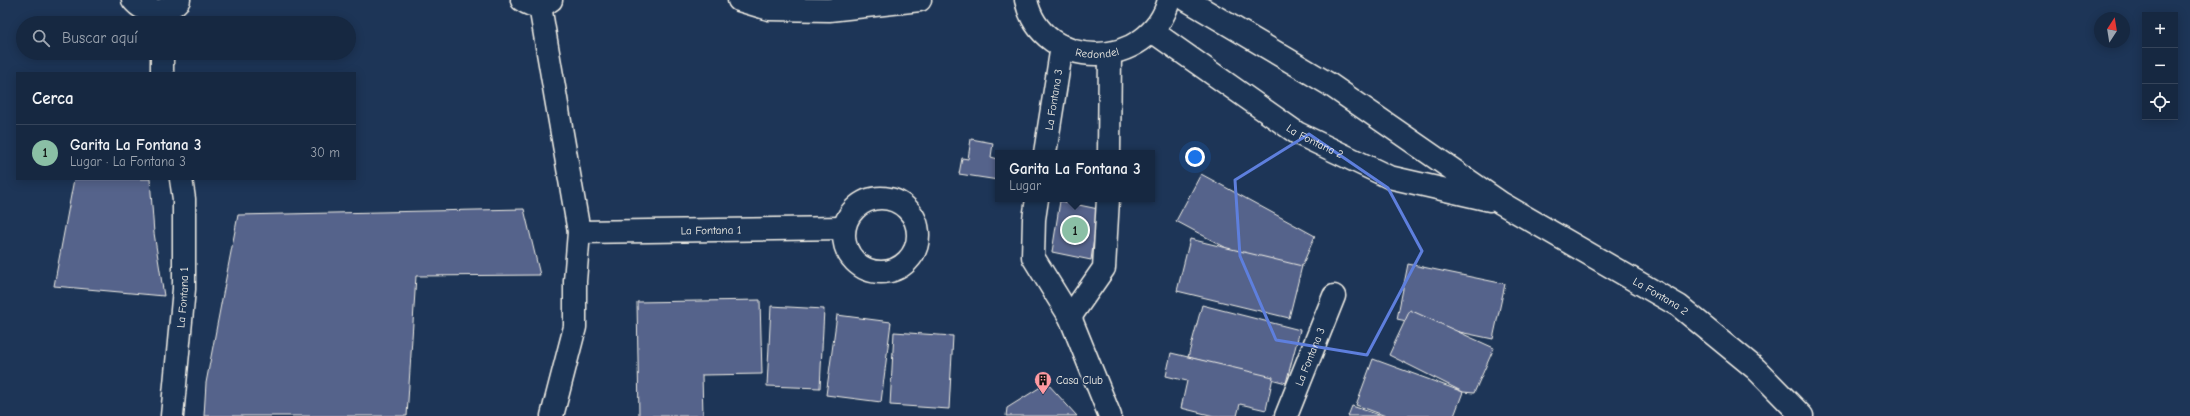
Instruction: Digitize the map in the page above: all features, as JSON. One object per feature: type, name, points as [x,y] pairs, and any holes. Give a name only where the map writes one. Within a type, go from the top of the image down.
[{"type":"street","points":[[133,0],[142,8],[151,11],[167,11]]},
{"type":"street","points":[[738,0],[769,10],[822,10],[920,0]]},
{"type":"street","name":"Redondel","points":[[1026,0],[1032,16],[1040,28],[1062,46],[1085,54],[1110,54],[1135,44],[1152,31],[1166,10],[1169,0]]},
{"type":"street","name":"La Fontana 2","points":[[1187,0],[1329,84],[1500,203],[1679,306],[1756,369],[1802,416]]},
{"type":"street","points":[[538,2],[579,232],[575,281],[575,327],[552,416]]},
{"type":"street","name":"La Fontana 2","points":[[1152,31],[1297,133],[1389,177],[1500,203]]},
{"type":"street","name":"La Fontana 3","points":[[1045,150],[1062,46]]},
{"type":"street","points":[[1109,150],[1110,54]]},
{"type":"street","points":[[162,60],[162,72]]},
{"type":"street","name":"La Fontana 1","points":[[172,416],[184,288],[184,199],[181,180]]},
{"type":"street","points":[[1037,202],[1034,219],[1033,257],[1070,317],[1110,416]]},
{"type":"street","points":[[1070,317],[1104,268],[1108,202]]},
{"type":"street","name":"La Fontana 1","points":[[579,232],[844,228]]},
{"type":"street","name":"La Fontana 3","points":[[1286,416],[1334,296]]},
{"type":"highlighted area","points":[[1309,134],[1388,188],[1422,251],[1367,355],[1276,340],[1240,256],[1235,180]]},
{"type":"building","points":[[971,139],[993,143],[991,157],[995,158],[995,180],[959,174],[962,158],[968,159]]},
{"type":"building","points":[[1201,174],[1315,236],[1302,266],[1290,282],[1176,221]]},
{"type":"building","points":[[74,180],[150,180],[154,233],[164,296],[54,286]]},
{"type":"building","points":[[1060,202],[1098,209],[1091,260],[1052,252]]},
{"type":"building","points":[[524,209],[540,275],[416,276],[407,416],[204,416],[206,383],[238,215]]},
{"type":"building","points":[[1190,239],[1302,266],[1289,318],[1177,291]]},
{"type":"building","points":[[1408,264],[1505,284],[1493,339],[1397,319]]},
{"type":"building","points":[[760,300],[762,374],[702,375],[703,416],[639,416],[637,302]]},
{"type":"building","points":[[1202,305],[1300,330],[1286,383],[1188,357]]},
{"type":"building","points":[[771,306],[824,309],[820,388],[767,386]]},
{"type":"building","points":[[1410,310],[1494,348],[1474,393],[1463,392],[1389,355]]},
{"type":"building","points":[[837,315],[891,322],[881,402],[826,395]]},
{"type":"building","points":[[894,332],[953,336],[949,409],[890,405]]},
{"type":"building","points":[[1171,353],[1273,377],[1266,410],[1240,404],[1237,416],[1214,416],[1181,408],[1187,381],[1166,376]]},
{"type":"building","points":[[1373,359],[1463,392],[1454,416],[1386,416],[1356,405]]},
{"type":"building","name":"Casa Club","points":[[1047,383],[1077,416],[1006,416],[1007,408]]},
{"type":"building","points":[[1352,406],[1382,416],[1348,416]]},
{"type":"place","name":"Garita La Fontana 3","points":[[1075,230]]},
{"type":"place","name":"Casa Club","points":[[1043,395]]}]
